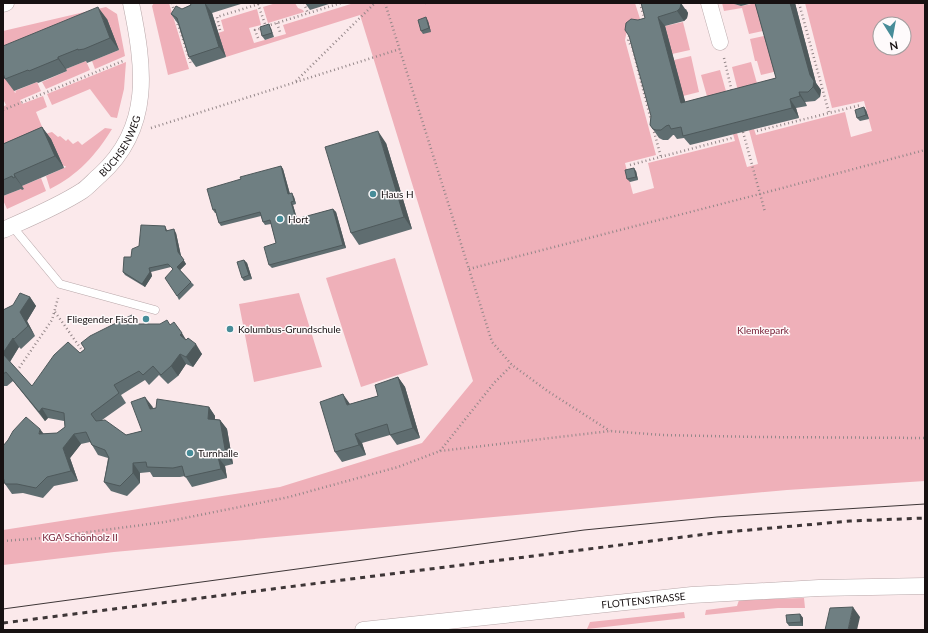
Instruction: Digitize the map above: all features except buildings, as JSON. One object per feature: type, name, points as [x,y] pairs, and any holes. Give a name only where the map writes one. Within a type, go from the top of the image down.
[{"type":"street","name":"BÜCHSENWEG","points":[[7,228],[56,206],[83,190],[107,168],[122,150],[131,132],[138,109],[142,84],[139,41],[131,3]]},
{"type":"street","points":[[709,3],[720,42]]},
{"type":"street","name":"FLOTTENSTRASSE","points":[[363,630],[692,595],[819,588],[925,586]]},
{"type":"lane","points":[[7,228],[60,284],[155,310]]},
{"type":"path","points":[[172,3],[175,14]]},
{"type":"path","points":[[220,30],[217,17],[262,3]]},
{"type":"path","points":[[304,3],[308,14]]},
{"type":"path","points":[[258,38],[255,30],[341,3]]},
{"type":"path","points":[[296,81],[376,3]]},
{"type":"path","points":[[385,3],[492,342],[512,365],[549,392],[610,432]]},
{"type":"path","points":[[640,3],[646,25],[643,24]]},
{"type":"path","points":[[800,3],[829,113]]},
{"type":"path","points":[[258,4],[266,27]]},
{"type":"path","points":[[177,19],[177,24],[191,64]]},
{"type":"path","points":[[277,23],[280,32]]},
{"type":"path","points":[[632,29],[628,36],[628,41],[632,47],[661,157]]},
{"type":"path","points":[[720,42],[733,93]]},
{"type":"path","points":[[148,129],[400,49]]},
{"type":"path","points":[[3,110],[129,59]]},
{"type":"path","points":[[757,131],[861,105]]},
{"type":"path","points":[[743,132],[765,212]]},
{"type":"path","points":[[630,165],[732,138]]},
{"type":"path","points":[[469,269],[925,150]]},
{"type":"path","points":[[17,371],[52,320],[62,284]]},
{"type":"path","points":[[54,311],[85,354]]},
{"type":"path","points":[[440,451],[494,383],[512,365]]},
{"type":"path","points":[[3,541],[42,538],[165,522],[289,498],[398,467],[440,451],[610,432],[662,435],[758,437],[925,438]]},
{"type":"green space","points":[[154,3],[169,3],[189,69],[168,75],[152,6]]},
{"type":"green space","points":[[276,3],[295,3],[298,8],[304,12],[268,23],[263,7]]},
{"type":"green space","name":"Klemkepark","points":[[354,3],[635,3],[641,22],[627,30],[625,40],[656,155],[625,163],[633,194],[654,188],[648,163],[735,141],[733,134],[737,133],[747,167],[758,164],[749,130],[754,129],[756,135],[845,112],[851,137],[872,131],[864,101],[832,108],[805,3],[925,3],[925,481],[787,490],[114,552],[3,565],[3,530],[280,487],[422,443],[473,381],[360,15],[226,57],[218,33],[224,31],[221,20],[257,9],[261,25],[249,28],[254,43],[286,34],[283,25]]},
{"type":"green space","points":[[722,3],[733,3],[742,6],[759,3],[767,30],[749,34],[742,8],[724,11]]},
{"type":"green space","points":[[106,7],[117,14],[125,56],[95,69],[92,61],[119,50],[105,17],[3,62],[3,31]]},
{"type":"green space","points":[[683,22],[690,50],[672,54],[665,26]]},
{"type":"green space","points":[[768,35],[778,71],[761,75],[757,61],[755,61],[750,39]]},
{"type":"green space","points":[[691,56],[699,92],[683,96],[674,60]]},
{"type":"green space","points":[[86,61],[90,70],[46,89],[42,82],[67,71],[66,69]]},
{"type":"green space","points":[[126,62],[124,89],[117,118],[111,117],[90,89],[52,105],[47,94]]},
{"type":"green space","points":[[751,62],[760,94],[740,99],[732,67]]},
{"type":"green space","points":[[3,64],[15,93],[15,91],[37,82],[41,91],[20,100],[22,104],[43,96],[47,107],[36,112],[45,134],[52,132],[66,141],[68,139],[73,144],[78,141],[82,145],[105,128],[112,129],[86,164],[50,189],[46,176],[66,167],[65,166],[3,161],[3,107],[6,105],[3,99]]},
{"type":"green space","points":[[720,70],[729,102],[710,107],[701,75]]},
{"type":"green space","points":[[41,178],[46,191],[7,209],[3,196],[23,189],[22,186]]},
{"type":"green space","points":[[395,258],[428,365],[361,387],[326,278]]},
{"type":"green space","points":[[299,293],[322,367],[254,382],[239,304]]},
{"type":"green space","points":[[804,598],[805,608],[778,608],[705,615],[706,610],[737,606],[739,600]]},
{"type":"green space","points":[[684,612],[685,618],[587,629],[590,622]]},
{"type":"tram line","points":[[3,609],[584,530],[717,517],[925,504]]},
{"type":"railway","points":[[3,623],[715,533],[850,521],[925,518]]},
{"type":"place","name":"Haus H","points":[[373,194]]},
{"type":"place","name":"Hort","points":[[280,219]]},
{"type":"place","name":"Fliegender Fisch","points":[[146,319]]},
{"type":"place","name":"Kolumbus-Grundschule","points":[[230,329]]},
{"type":"place","name":"Turnhalle","points":[[190,453]]},
{"type":"park label","name":"KGA Schönholz II","points":[[80,537]]}]
